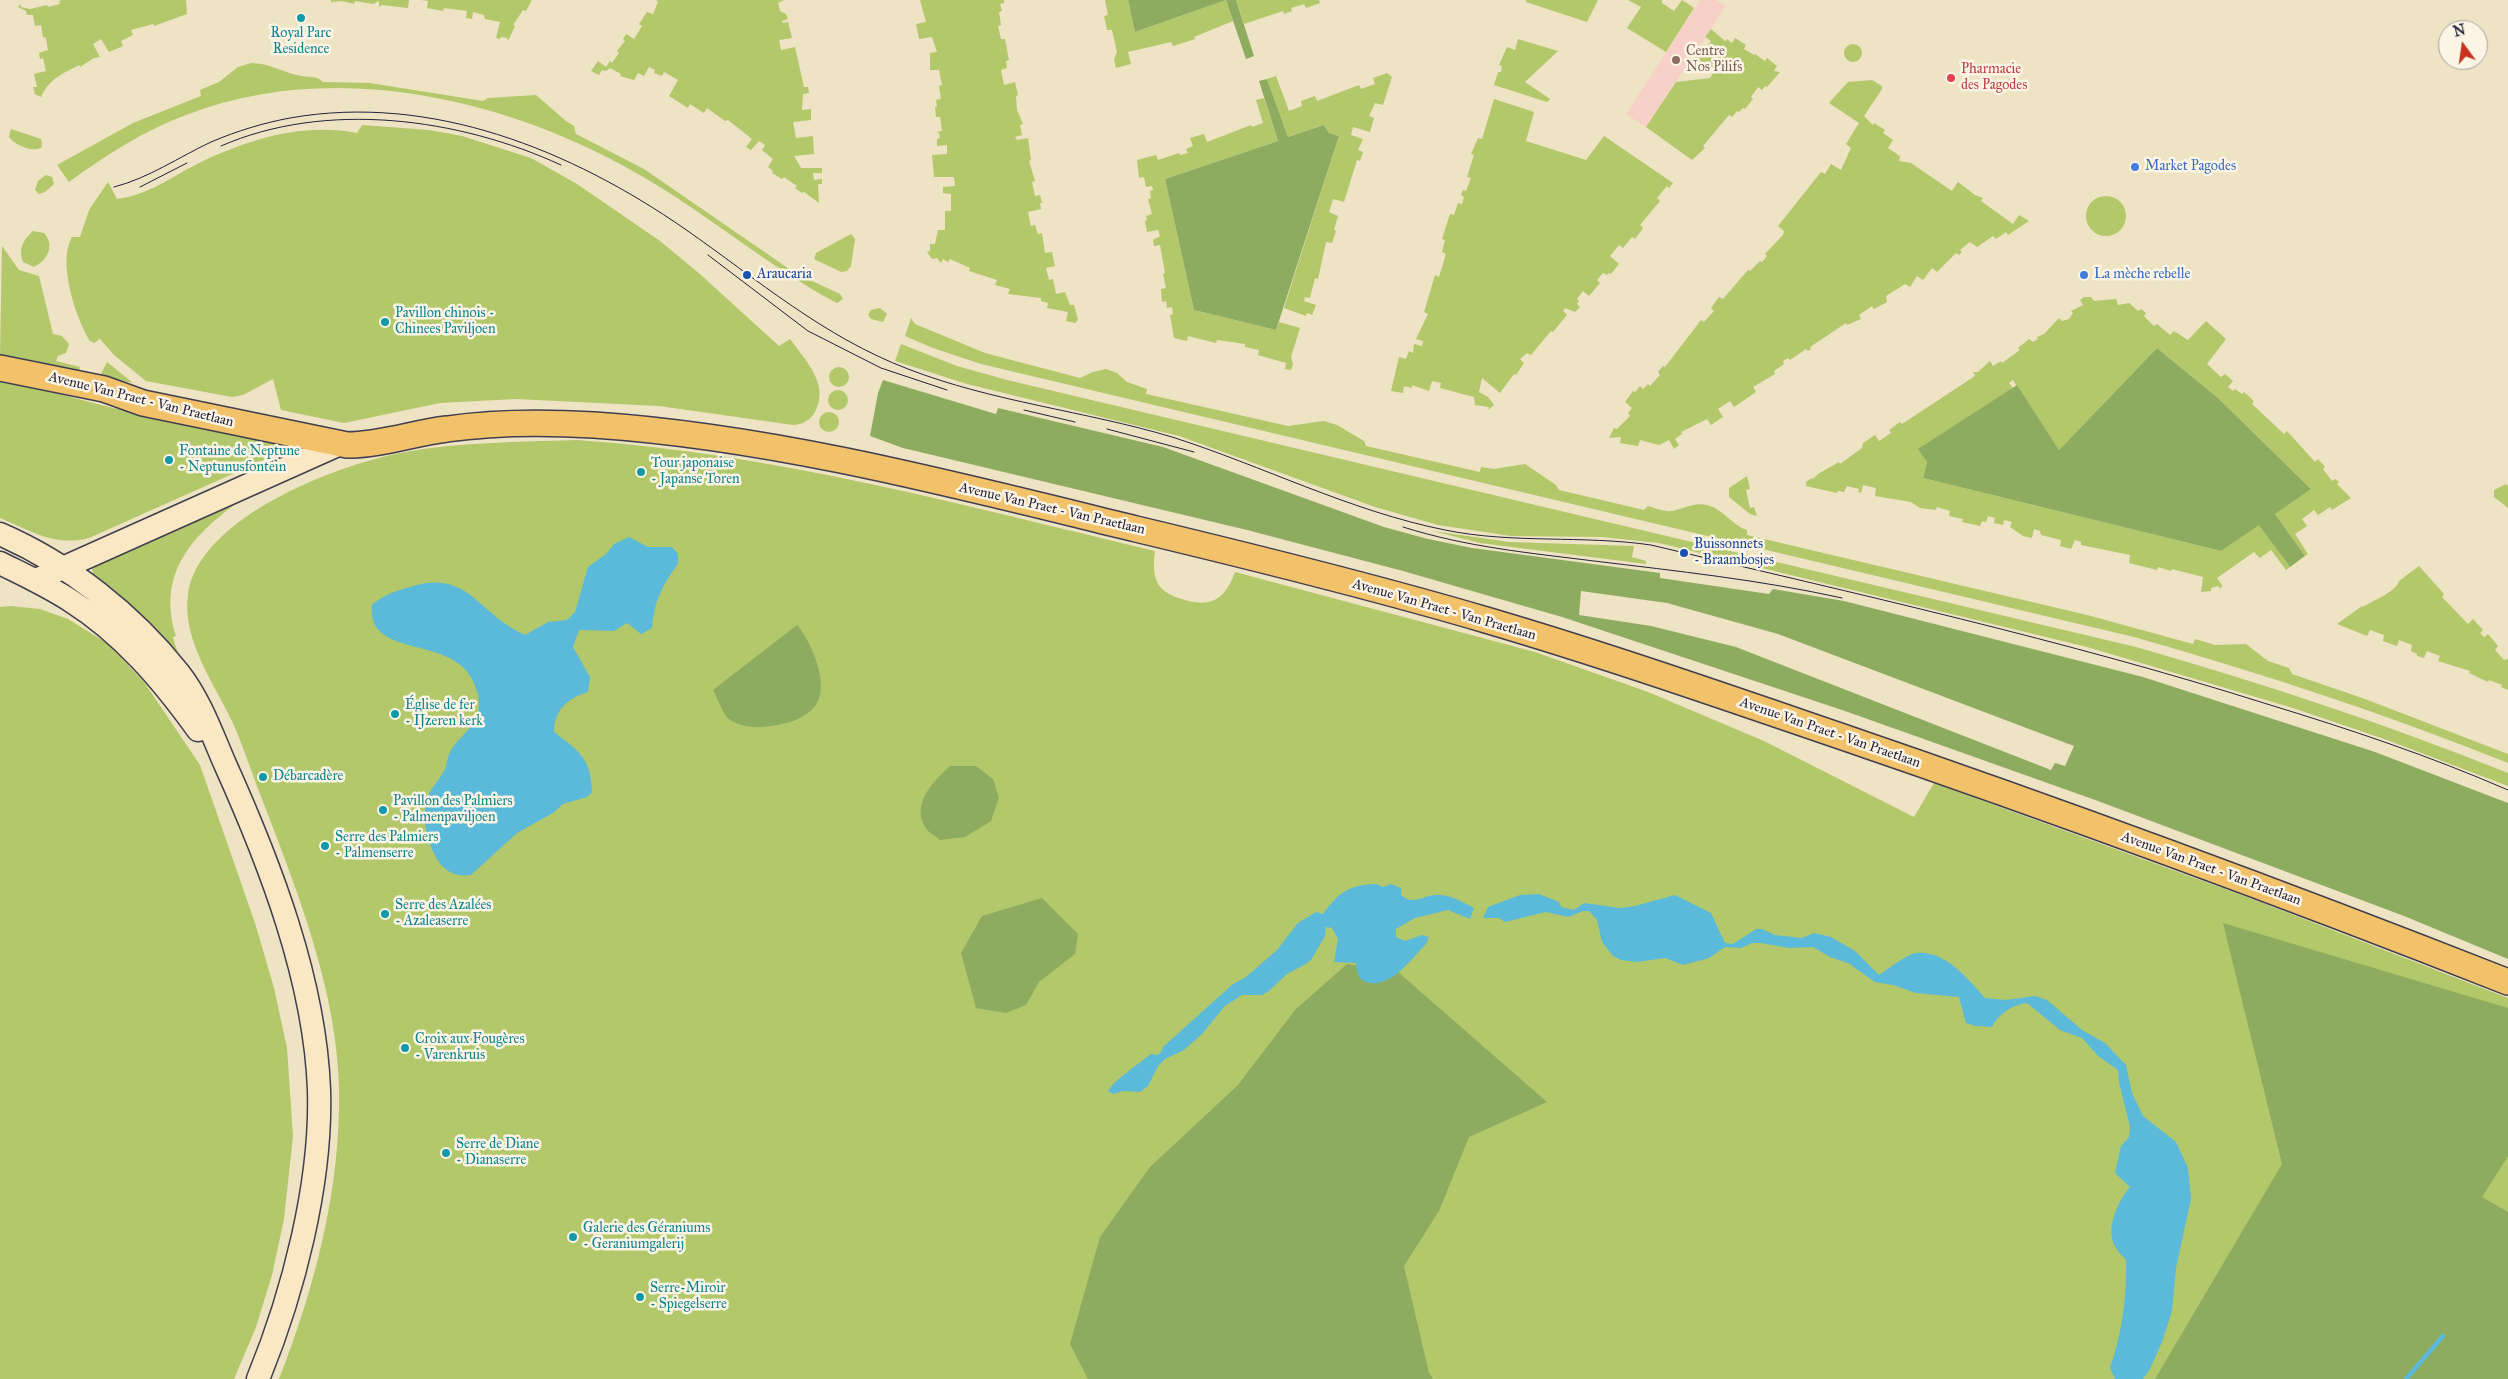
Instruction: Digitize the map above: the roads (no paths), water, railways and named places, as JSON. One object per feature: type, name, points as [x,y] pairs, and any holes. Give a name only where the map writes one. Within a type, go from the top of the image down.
[{"type":"main road","name":"Avenue Van Praet - Van Praetlaan","points":[[0,368],[104,388],[143,403],[340,444],[369,444],[439,430],[491,424],[567,423],[719,439],[845,462],[1200,544],[1483,619],[1614,659],[1973,782],[2239,879],[2508,982]]},
{"type":"main road","name":"Avenue Van Praet - Van Praetlaan","points":[[36,580],[340,444]]},
{"type":"main road","points":[[0,534],[37,550],[64,567],[136,627],[180,674],[198,705],[231,776],[260,846],[288,926],[311,1024],[319,1091],[314,1160],[301,1241],[286,1301],[258,1379]]},
{"type":"main road","points":[[0,563],[36,580],[84,610],[113,632],[152,670],[231,776]]},
{"type":"water","points":[[629,537],[648,547],[672,547],[678,554],[678,564],[667,579],[660,594],[652,628],[641,634],[627,623],[614,631],[579,630],[573,647],[590,677],[588,692],[568,701],[559,711],[556,717],[554,732],[582,756],[589,771],[592,792],[587,797],[563,804],[553,813],[517,833],[471,875],[451,873],[440,864],[433,851],[425,825],[425,807],[431,790],[444,771],[451,750],[476,718],[479,703],[477,692],[473,681],[462,666],[448,657],[396,641],[382,633],[374,622],[372,605],[385,596],[410,587],[430,583],[446,584],[472,596],[509,626],[525,635],[548,622],[567,620],[575,612],[588,567],[606,554],[614,544]]},
{"type":"water","points":[[1376,884],[1383,887],[1391,884],[1401,888],[1401,895],[1411,900],[1441,895],[1454,898],[1474,908],[1470,919],[1448,910],[1415,918],[1396,929],[1396,937],[1405,941],[1422,935],[1429,937],[1426,944],[1408,964],[1394,976],[1378,983],[1370,983],[1363,980],[1358,973],[1356,963],[1334,962],[1338,939],[1332,928],[1326,927],[1325,936],[1311,960],[1287,974],[1262,995],[1242,995],[1225,1006],[1202,1034],[1184,1050],[1165,1059],[1158,1066],[1148,1086],[1140,1092],[1123,1091],[1113,1094],[1108,1091],[1121,1077],[1151,1054],[1158,1055],[1163,1047],[1233,984],[1246,977],[1277,950],[1298,923],[1316,912],[1323,914],[1334,900],[1345,891],[1359,886]]},
{"type":"water","points":[[1539,894],[1559,902],[1561,907],[1574,910],[1584,903],[1620,908],[1635,906],[1675,895],[1711,913],[1725,943],[1733,944],[1756,929],[1762,929],[1775,935],[1802,938],[1814,933],[1831,937],[1855,951],[1879,975],[1912,954],[1927,953],[1937,956],[1955,967],[1985,998],[2006,1000],[2035,996],[2047,1000],[2082,1030],[2105,1043],[2126,1065],[2132,1093],[2143,1116],[2176,1142],[2188,1168],[2191,1199],[2176,1268],[2172,1311],[2162,1342],[2150,1369],[2143,1379],[2115,1379],[2110,1368],[2121,1328],[2126,1274],[2126,1260],[2117,1250],[2111,1233],[2117,1208],[2130,1187],[2115,1173],[2121,1146],[2129,1137],[2130,1127],[2118,1070],[2098,1056],[2082,1038],[2060,1030],[2027,1003],[2006,1011],[1992,1027],[1966,1023],[1959,997],[1916,993],[1893,985],[1875,982],[1848,963],[1830,957],[1813,947],[1789,948],[1752,943],[1741,948],[1725,947],[1709,958],[1683,965],[1665,958],[1637,962],[1621,960],[1613,956],[1602,942],[1597,920],[1589,911],[1583,911],[1568,917],[1546,912],[1505,922],[1499,918],[1483,918],[1488,907],[1520,895]]},
{"type":"waterway","points":[[2406,1379],[2443,1336]]},
{"type":"tram line","points":[[114,187],[152,173],[221,138],[260,125],[290,118],[343,112],[395,114],[447,121],[498,134],[547,153],[595,175],[685,229],[792,306],[848,341],[877,356],[940,380],[973,390],[1172,437],[1341,500],[1410,522],[1445,530],[1496,537],[1599,540],[1651,545],[2038,638],[2191,681],[2328,723],[2419,754],[2508,790]]},
{"type":"tram line","points":[[221,146],[262,132],[304,123],[348,119],[392,121],[436,126],[480,136],[521,149],[561,165]]},
{"type":"tram line","points":[[140,187],[187,163]]},
{"type":"tram line","points":[[708,255],[808,331],[881,368],[947,390]]},
{"type":"tram line","points":[[1024,410],[1075,422]]},
{"type":"tram line","points":[[1107,429],[1194,452]]},
{"type":"tram line","points":[[1403,527],[1450,540],[1498,548],[1719,576],[1842,598]]},
{"type":"place","name":"Royal Parc Residence","points":[[301,18]]},
{"type":"place","name":"Centre Nos Pilifs","points":[[1676,60]]},
{"type":"place","name":"Pharmacie des Pagodes","points":[[1951,78]]},
{"type":"place","name":"Market Pagodes","points":[[2135,167]]},
{"type":"place","name":"Araucaria","points":[[747,275]]},
{"type":"place","name":"La mèche rebelle","points":[[2084,275]]},
{"type":"place","name":"Pavillon chinois - Chinees Paviljoen","points":[[385,322]]},
{"type":"place","name":"Fontaine de Neptune - Neptunusfontein","points":[[169,460]]},
{"type":"place","name":"Tour japonaise - Japanse Toren","points":[[641,472]]},
{"type":"place","name":"Buissonnets - Braambosjes","points":[[1684,553]]},
{"type":"place","name":"Église de fer - IJzeren kerk","points":[[395,714]]},
{"type":"place","name":"Débarcadère","points":[[263,777]]},
{"type":"place","name":"Pavillon des Palmiers - Palmenpaviljoen","points":[[383,810]]},
{"type":"place","name":"Serre des Palmiers - Palmenserre","points":[[325,846]]},
{"type":"place","name":"Serre des Azalées - Azaleaserre","points":[[385,914]]},
{"type":"place","name":"Croix aux Fougères - Varenkruis","points":[[405,1048]]},
{"type":"place","name":"Serre de Diane - Dianaserre","points":[[446,1153]]},
{"type":"place","name":"Galerie des Géraniums - Geraniumgalerij","points":[[573,1237]]},
{"type":"place","name":"Serre-Miroir - Spiegelserre","points":[[640,1297]]}]
